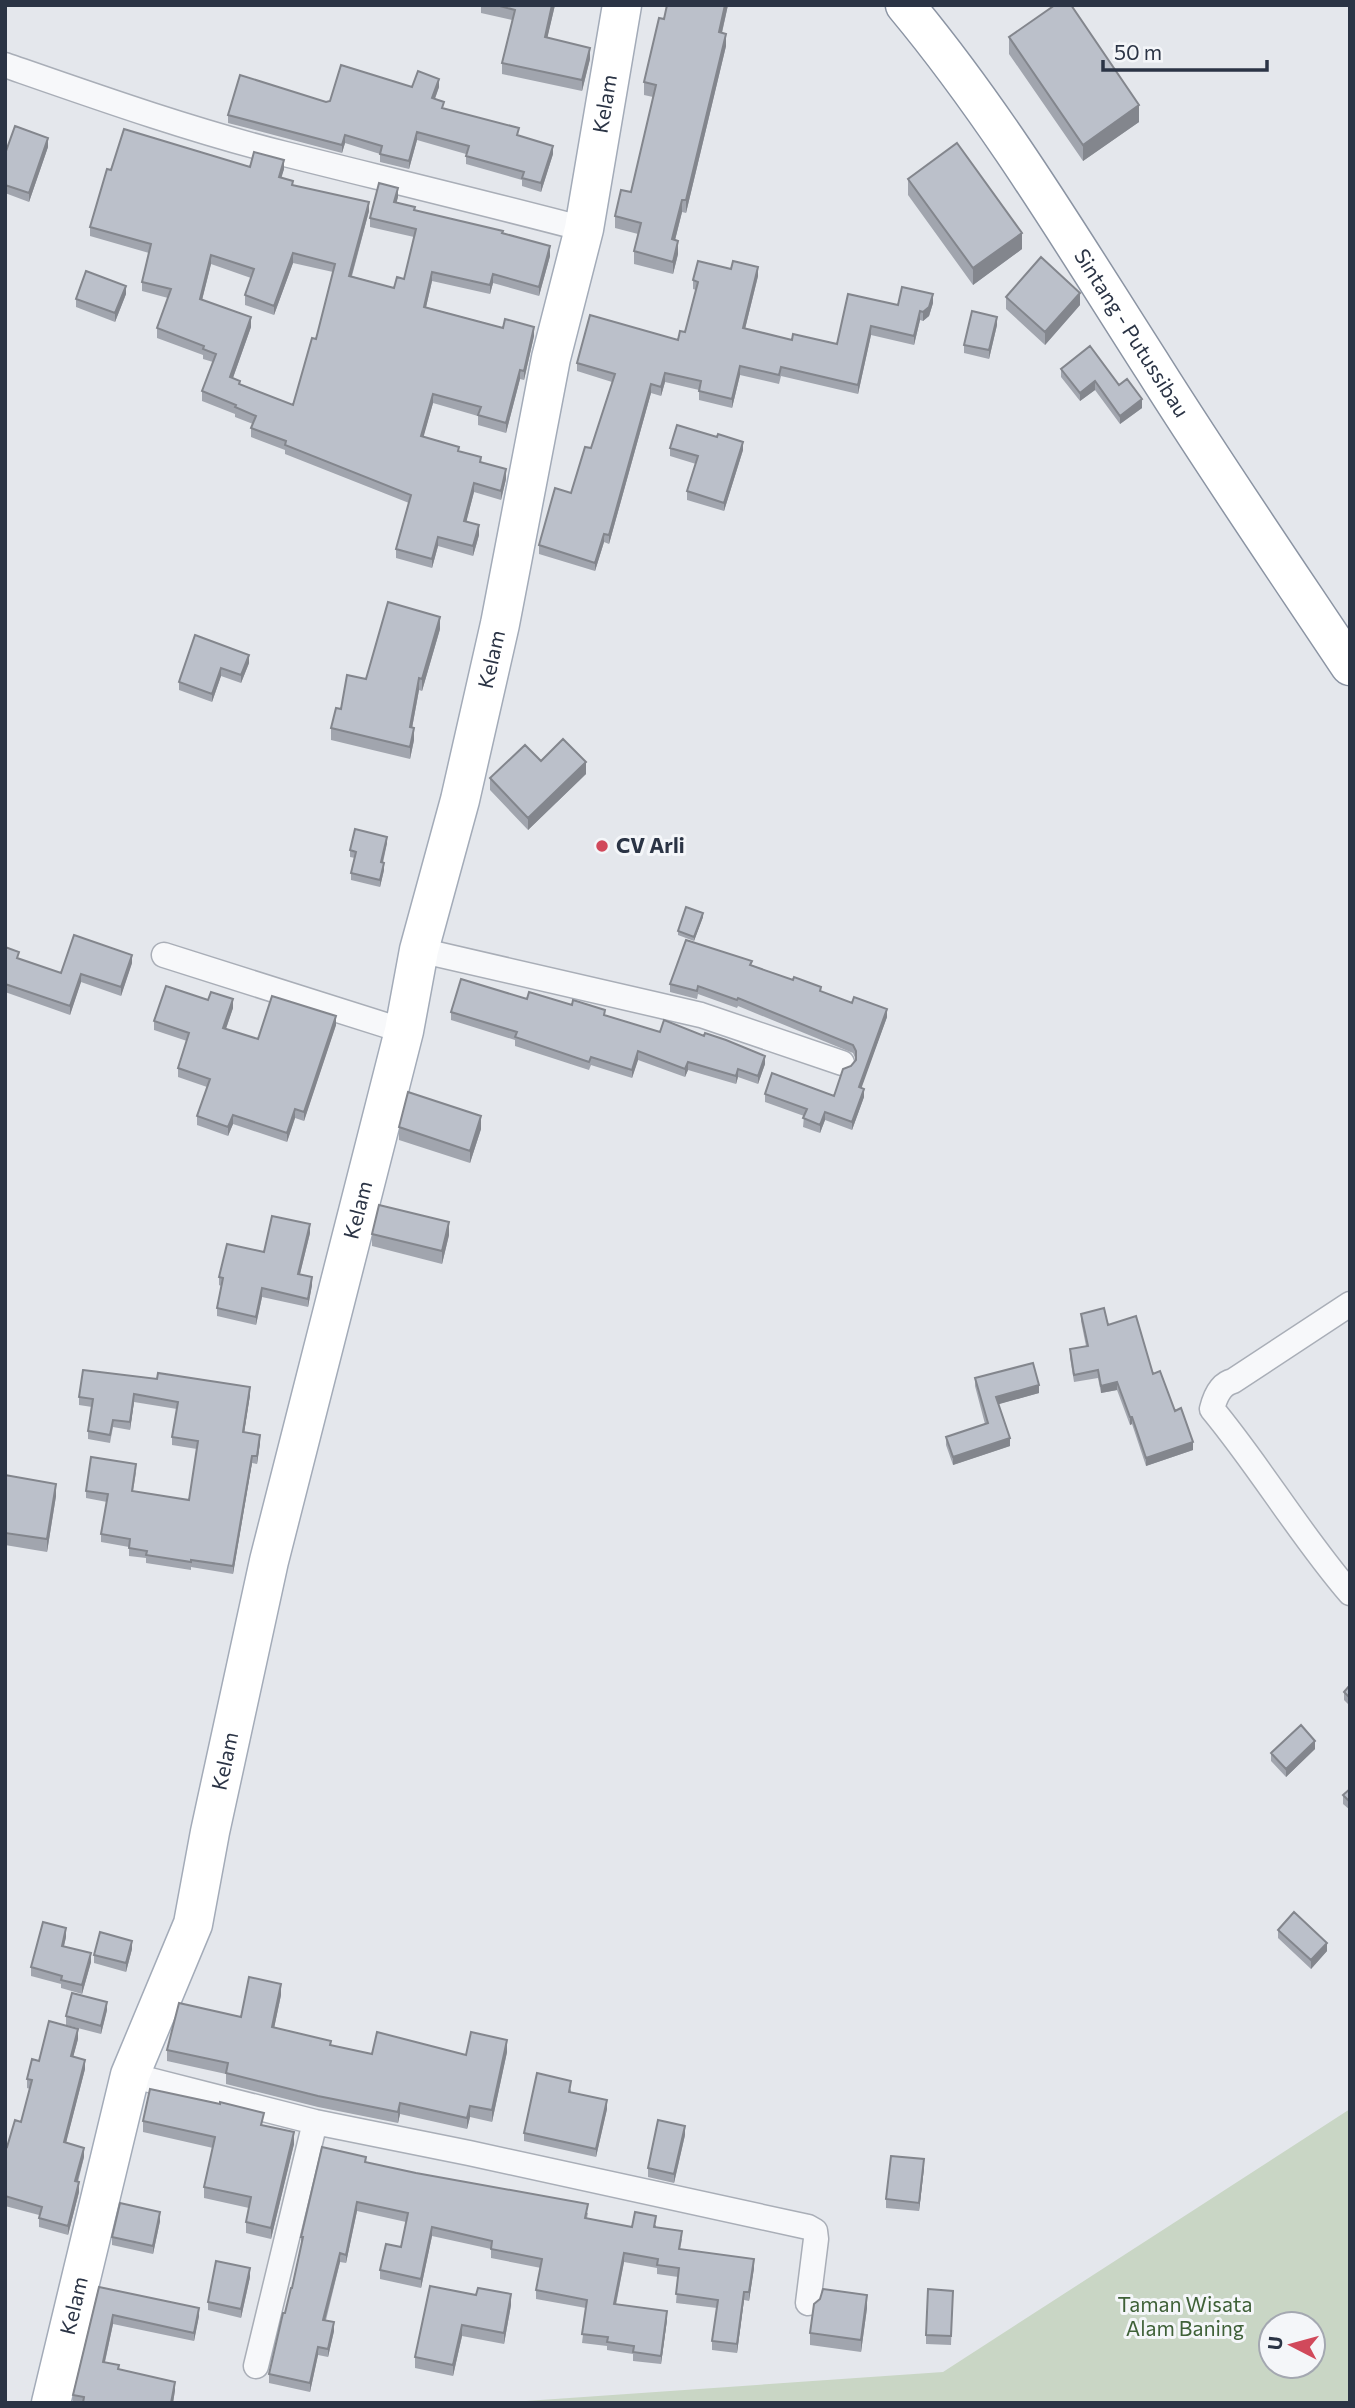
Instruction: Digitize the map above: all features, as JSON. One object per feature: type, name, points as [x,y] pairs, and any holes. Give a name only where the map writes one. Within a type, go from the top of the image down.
[{"type":"main road","name":"Kelam","points":[[51,2403],[130,2075],[193,1924],[210,1832],[269,1561],[404,1031],[419,950],[460,800],[500,624],[551,358],[584,229],[622,5]]},
{"type":"main road","name":"Sintang - Putussibau","points":[[905,5],[942,49],[1080,253],[1350,666]]},
{"type":"street","points":[[5,65],[200,130],[284,154],[584,229]]},
{"type":"street","points":[[419,950],[702,1015],[842,1063]]},
{"type":"street","points":[[164,955],[404,1031]]},
{"type":"street","points":[[1350,1304],[1226,1383],[1214,1396],[1212,1409],[1284,1505],[1317,1555],[1350,1593]]},
{"type":"street","points":[[130,2075],[316,2122],[808,2227],[815,2231],[816,2239],[808,2303]]},
{"type":"street","points":[[256,2366],[316,2122]]},
{"type":"green space","name":"Taman Wisata Alam Baning","points":[[1350,2109],[1350,2403],[496,2403],[943,2372]]},
{"type":"building","points":[[496,5],[552,5],[545,37],[590,48],[582,80],[502,63],[515,10]]},
{"type":"building","points":[[667,5],[725,5],[719,32],[726,34],[686,200],[682,200],[672,239],[678,241],[673,262],[634,251],[641,223],[615,216],[621,190],[631,192],[656,85],[644,82],[659,18],[664,19]]},
{"type":"building","points":[[1055,5],[1071,5],[1139,105],[1083,145],[1009,37]]},
{"type":"building","points":[[341,65],[412,87],[418,71],[439,79],[432,98],[444,102],[442,108],[519,128],[517,135],[553,146],[541,183],[522,178],[524,172],[466,156],[469,146],[417,132],[409,161],[380,154],[382,146],[345,135],[342,145],[228,115],[240,75],[326,102],[330,101]]},
{"type":"building","points":[[15,126],[48,138],[29,193],[5,185],[5,154]]},
{"type":"building","points":[[124,129],[250,167],[254,152],[284,160],[279,177],[293,181],[292,185],[369,202],[349,276],[394,288],[397,277],[404,279],[416,229],[370,218],[379,183],[398,188],[394,202],[415,207],[414,210],[503,231],[502,233],[550,246],[539,287],[493,274],[490,285],[432,272],[424,307],[503,328],[505,319],[534,327],[524,371],[520,370],[506,423],[478,415],[481,407],[433,394],[421,436],[459,447],[458,451],[481,457],[480,462],[506,469],[501,491],[474,483],[464,521],[479,525],[473,546],[438,537],[432,559],[396,549],[411,495],[285,445],[286,441],[251,428],[256,416],[202,391],[216,354],[203,349],[204,346],[157,328],[171,289],[142,282],[151,244],[90,227],[107,169],[111,170]],"holes":[[[293,253],[335,264],[316,339],[312,338],[293,405],[239,384],[240,381],[230,377],[251,317],[200,299],[211,255],[254,269],[245,295],[274,306]]]},
{"type":"building","points":[[957,143],[1022,233],[973,268],[908,179]]},
{"type":"building","points":[[1041,257],[1080,293],[1045,332],[1006,297]]},
{"type":"building","points":[[698,261],[731,269],[733,261],[758,267],[743,328],[792,340],[793,334],[837,344],[848,294],[898,305],[902,287],[933,294],[929,307],[923,312],[920,311],[914,336],[871,326],[858,385],[781,367],[779,375],[740,366],[732,399],[699,391],[701,381],[665,373],[661,387],[651,384],[609,535],[604,534],[595,563],[539,545],[555,488],[571,493],[585,447],[591,448],[615,374],[577,363],[590,315],[678,340],[680,331],[685,332],[698,282],[693,280]]},
{"type":"building","points":[[86,271],[126,286],[115,313],[76,299]]},
{"type":"building","points":[[972,311],[997,317],[989,350],[964,345]]},
{"type":"building","points":[[1090,346],[1119,385],[1127,379],[1142,399],[1120,416],[1095,381],[1080,393],[1061,369]]},
{"type":"building","points":[[677,425],[743,442],[724,503],[687,491],[698,456],[670,448]]},
{"type":"building","points":[[388,602],[440,617],[422,679],[419,678],[410,727],[414,728],[410,747],[331,728],[336,708],[341,709],[347,675],[366,679]]},
{"type":"building","points":[[195,635],[249,655],[241,675],[221,668],[212,694],[179,682]]},
{"type":"building","points":[[563,739],[586,762],[528,818],[490,778],[525,745],[541,761]]},
{"type":"building","points":[[355,829],[387,837],[380,880],[351,873],[356,852],[350,850]]},
{"type":"building","points":[[686,907],[703,913],[694,937],[678,931]]},
{"type":"building","points":[[74,935],[132,955],[121,987],[81,974],[70,1006],[5,984],[5,947],[19,952],[17,958],[61,973]]},
{"type":"building","points":[[686,940],[752,961],[750,965],[793,980],[794,977],[821,987],[820,991],[852,1003],[854,997],[887,1009],[859,1087],[864,1089],[852,1122],[825,1112],[820,1125],[803,1118],[807,1109],[765,1094],[772,1073],[834,1096],[843,1069],[856,1060],[853,1045],[738,998],[737,1000],[698,986],[697,991],[670,984]]},
{"type":"building","points":[[461,979],[527,999],[529,992],[572,1005],[573,1000],[605,1010],[604,1015],[660,1032],[664,1020],[765,1056],[758,1076],[738,1069],[736,1076],[688,1062],[685,1069],[638,1051],[632,1070],[591,1057],[589,1062],[515,1037],[517,1032],[451,1012]]},
{"type":"building","points":[[166,986],[208,1000],[211,992],[233,999],[223,1028],[258,1039],[272,996],[336,1016],[304,1112],[295,1109],[287,1133],[233,1115],[228,1127],[197,1116],[210,1079],[178,1068],[189,1033],[154,1021]]},
{"type":"building","points":[[408,1092],[481,1116],[470,1151],[399,1127]]},
{"type":"building","points":[[379,1205],[449,1222],[442,1251],[372,1234]]},
{"type":"building","points":[[272,1216],[310,1224],[298,1274],[312,1277],[308,1299],[262,1288],[256,1317],[217,1308],[223,1278],[219,1277],[227,1244],[264,1252]]},
{"type":"building","points":[[1104,1308],[1108,1325],[1136,1316],[1153,1374],[1160,1371],[1175,1411],[1181,1408],[1193,1442],[1146,1458],[1117,1382],[1101,1386],[1098,1370],[1074,1375],[1070,1349],[1088,1346],[1081,1314]]},
{"type":"building","points":[[1033,1363],[1039,1385],[996,1397],[1010,1438],[953,1457],[946,1437],[988,1423],[975,1378]]},
{"type":"building","points":[[83,1370],[157,1379],[158,1373],[250,1387],[243,1432],[260,1435],[257,1456],[252,1456],[233,1566],[146,1555],[147,1551],[129,1548],[130,1539],[101,1534],[108,1494],[86,1491],[91,1457],[136,1464],[132,1491],[189,1500],[198,1441],[172,1437],[178,1402],[134,1394],[130,1422],[113,1420],[110,1435],[88,1431],[93,1399],[79,1397]]},
{"type":"building","points":[[5,1475],[56,1484],[47,1539],[5,1533]]},
{"type":"building","points":[[1350,1685],[1350,1698],[1344,1692]]},
{"type":"building","points":[[1301,1725],[1315,1741],[1286,1769],[1271,1753]]},
{"type":"building","points":[[1350,1789],[1350,1802],[1343,1795]]},
{"type":"building","points":[[1294,1912],[1327,1943],[1311,1960],[1278,1930]]},
{"type":"building","points":[[43,1922],[66,1928],[62,1946],[91,1953],[82,1985],[61,1980],[62,1976],[31,1967]]},
{"type":"building","points":[[100,1932],[132,1941],[126,1963],[94,1955]]},
{"type":"building","points":[[249,1977],[281,1984],[272,2027],[331,2041],[330,2045],[372,2054],[377,2032],[466,2055],[471,2032],[507,2040],[492,2110],[470,2106],[467,2118],[400,2103],[398,2112],[226,2073],[228,2063],[167,2050],[179,2003],[241,2017]]},
{"type":"building","points":[[72,1993],[107,2002],[101,2026],[66,2016]]},
{"type":"building","points":[[49,2021],[78,2029],[71,2056],[85,2060],[64,2142],[84,2148],[75,2181],[79,2182],[68,2226],[39,2218],[42,2207],[5,2196],[5,2146],[7,2147],[15,2120],[21,2122],[32,2080],[27,2079],[32,2059],[39,2061]]},
{"type":"building","points":[[537,2073],[571,2081],[569,2092],[607,2100],[596,2149],[524,2133]]},
{"type":"building","points":[[150,2089],[264,2113],[261,2125],[294,2132],[271,2228],[246,2222],[251,2197],[204,2187],[215,2137],[143,2121]]},
{"type":"building","points":[[658,2120],[685,2126],[674,2174],[648,2168]]},
{"type":"building","points":[[322,2147],[366,2157],[365,2162],[416,2173],[588,2204],[585,2218],[632,2227],[635,2212],[656,2216],[654,2227],[682,2231],[679,2249],[754,2259],[749,2292],[744,2292],[737,2344],[712,2341],[718,2300],[676,2294],[679,2268],[657,2265],[658,2259],[624,2253],[614,2304],[667,2311],[661,2356],[633,2352],[634,2346],[607,2342],[608,2337],[582,2334],[587,2300],[536,2290],[542,2259],[491,2249],[492,2241],[432,2227],[421,2279],[380,2270],[386,2244],[401,2247],[408,2213],[357,2202],[346,2255],[340,2253],[323,2320],[334,2322],[328,2349],[318,2347],[310,2383],[269,2374],[283,2313],[292,2288]]},
{"type":"building","points":[[891,2156],[924,2159],[919,2203],[886,2199]]},
{"type":"building","points":[[120,2203],[160,2212],[153,2246],[112,2237]]},
{"type":"building","points":[[216,2261],[250,2268],[241,2309],[208,2302]]},
{"type":"building","points":[[430,2286],[476,2295],[478,2288],[511,2294],[504,2333],[462,2325],[453,2365],[415,2357]]},
{"type":"building","points":[[99,2287],[199,2308],[194,2333],[113,2315],[103,2362],[119,2365],[118,2369],[175,2382],[171,2403],[83,2403],[84,2397],[73,2395]]},
{"type":"building","points":[[823,2289],[867,2295],[861,2340],[810,2333],[814,2304],[820,2299]]},
{"type":"building","points":[[928,2289],[953,2291],[951,2336],[926,2335]]},
{"type":"place","name":"CV Arli","points":[[602,846]]}]
